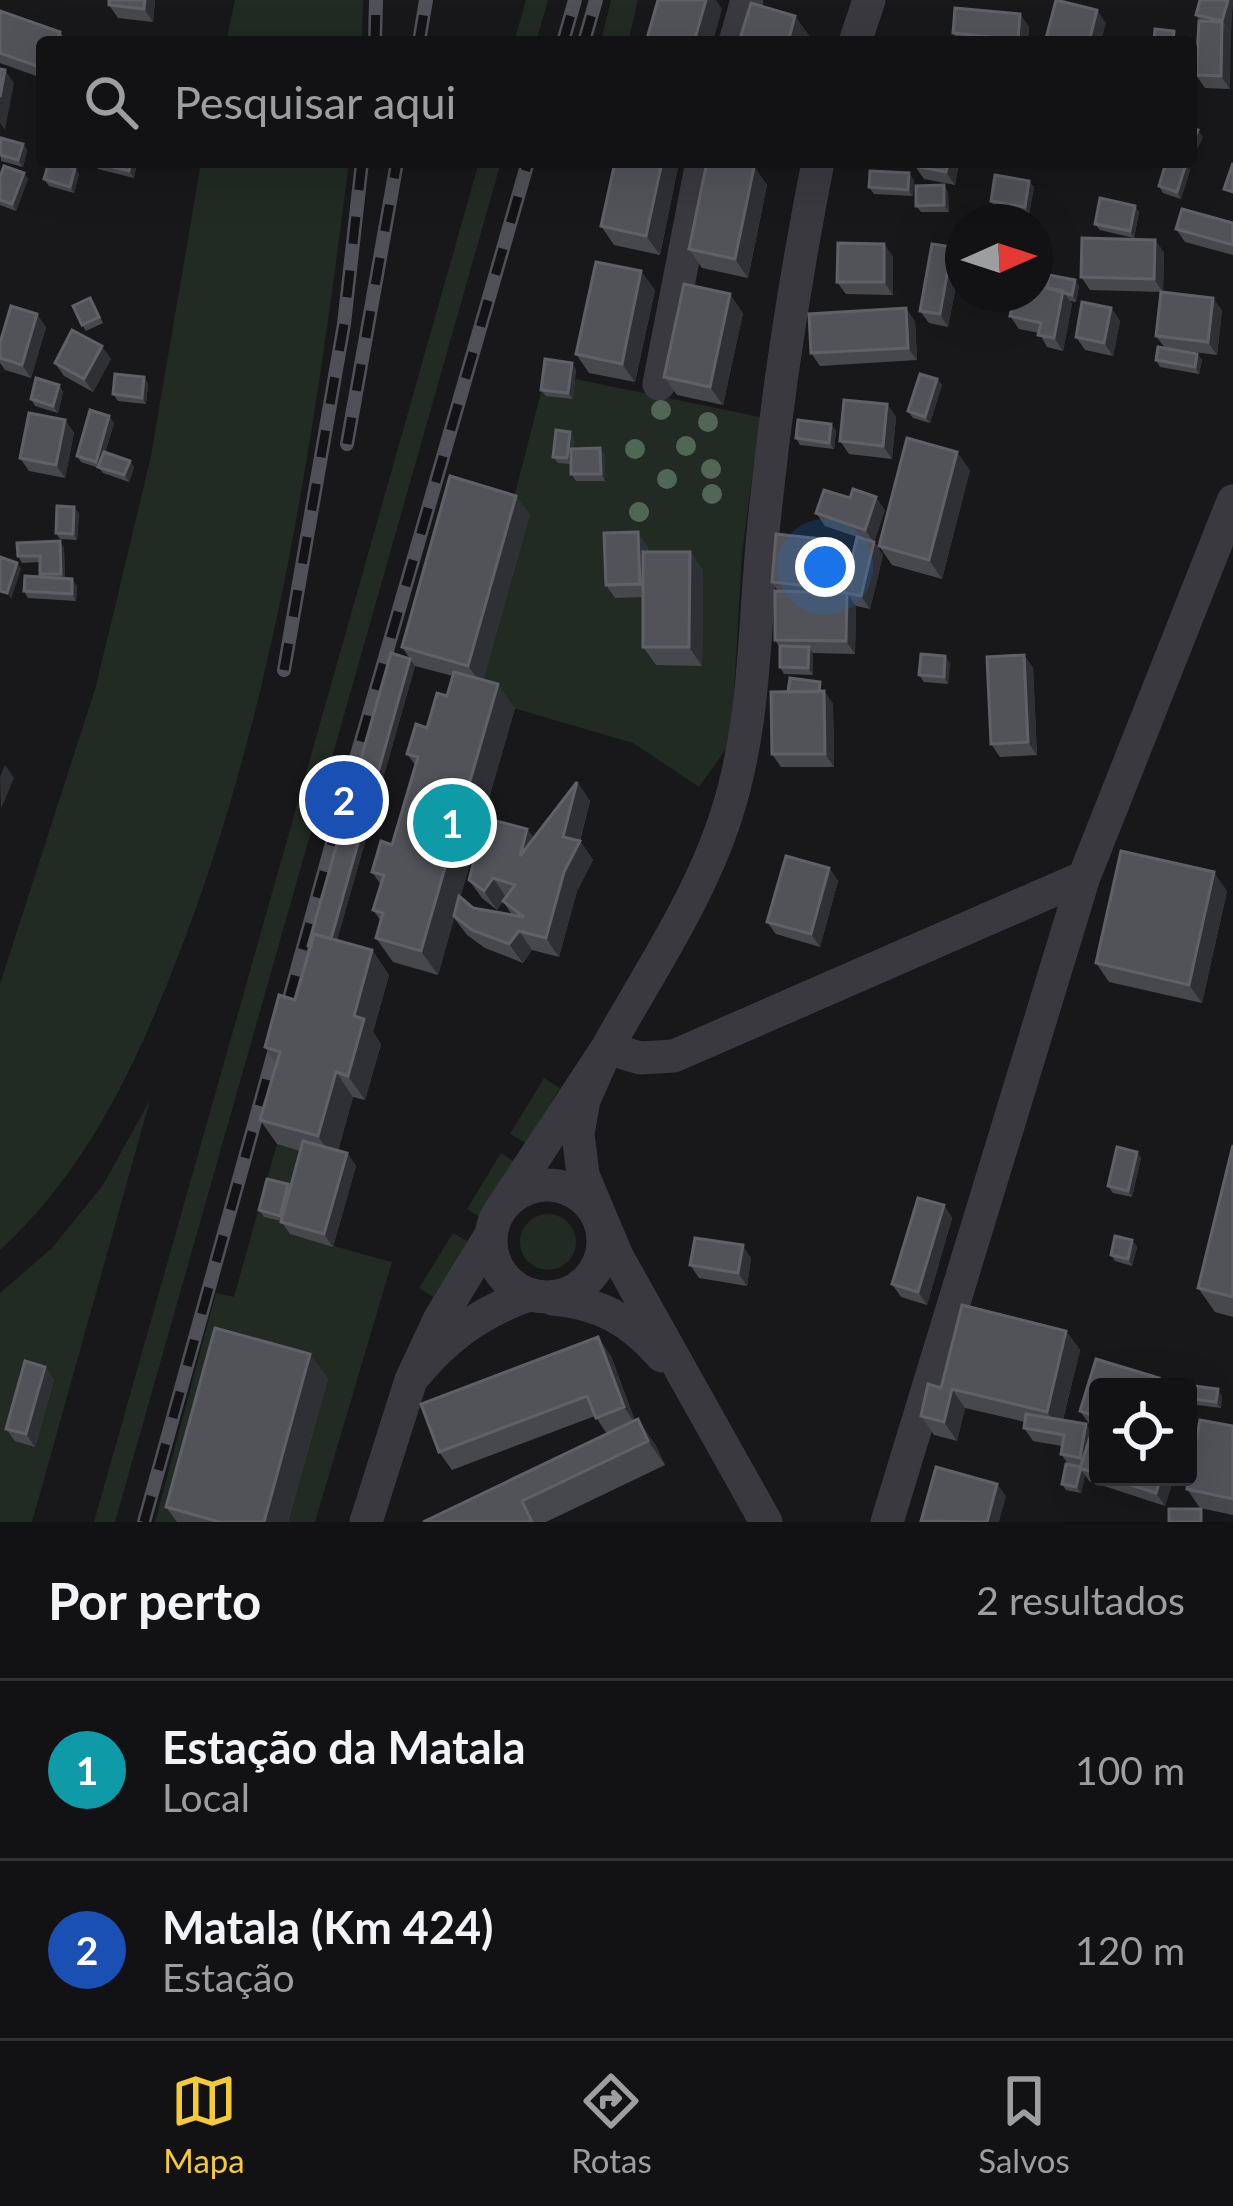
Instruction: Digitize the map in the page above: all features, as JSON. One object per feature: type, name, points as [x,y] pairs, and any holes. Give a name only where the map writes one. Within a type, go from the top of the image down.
[{"type":"street","points":[[737,36],[747,0]]},
{"type":"street","points":[[857,36],[869,0]]},
{"type":"street","points":[[658,384],[701,168]]},
{"type":"street","points":[[366,1522],[410,1381],[440,1318],[490,1236],[495,1218],[607,1048],[701,879],[726,816],[748,736],[774,445],[815,168]]},
{"type":"street","points":[[887,1522],[1084,877],[1233,501]]},
{"type":"street","points":[[607,1048],[640,1058],[674,1056],[1084,877]]},
{"type":"street","points":[[410,1381],[439,1346],[470,1321],[537,1297],[566,1295],[595,1271],[603,1234],[583,1175],[578,1134],[584,1100],[607,1048]]},
{"type":"street","points":[[505,1203],[536,1185],[554,1185],[586,1200],[766,1522]]},
{"type":"street","points":[[490,1236],[498,1271],[511,1286],[537,1297],[586,1302],[614,1313],[645,1337],[687,1384]]},
{"type":"shaded area","points":[[235,0],[363,0],[362,36],[227,36]]},
{"type":"shaded area","points":[[526,0],[548,0],[538,36],[516,36]]},
{"type":"shaded area","points":[[611,0],[638,0],[629,36],[602,36]]},
{"type":"shaded area","points":[[200,168],[348,168],[322,364],[287,566],[241,765],[211,863],[177,959],[126,1077],[58,1187],[0,1250],[0,984],[96,686],[151,456]]},
{"type":"shaded area","points":[[477,168],[499,168],[115,1522],[94,1522]]},
{"type":"shaded area","points":[[546,373],[760,417],[742,554],[731,742],[699,787],[633,743],[479,698],[511,509]]},
{"type":"shaded area","points":[[544,1078],[560,1088],[526,1143],[510,1134]]},
{"type":"shaded area","points":[[150,1100],[32,1522],[0,1522],[0,1293],[52,1248],[103,1185]]},
{"type":"shaded area","points":[[277,1144],[312,1154],[290,1234],[392,1262],[315,1522],[155,1522],[216,1293],[234,1297]]},
{"type":"shaded area","points":[[501,1153],[516,1163],[483,1219],[467,1209]]},
{"type":"shaded area","points":[[548,1214],[568,1222],[576,1242],[568,1262],[548,1270],[528,1262],[520,1242],[528,1222]]},
{"type":"shaded area","points":[[453,1233],[469,1242],[435,1298],[419,1288]]},
{"type":"building","points":[[109,0],[145,0],[144,9],[109,5]]},
{"type":"building","points":[[658,0],[706,0],[696,36],[648,36]]},
{"type":"building","points":[[1056,0],[1097,10],[1090,36],[1047,36]]},
{"type":"building","points":[[1200,0],[1228,0],[1222,21],[1196,15]]},
{"type":"building","points":[[751,3],[795,16],[790,36],[741,36]]},
{"type":"building","points":[[955,8],[1020,14],[1018,36],[953,33]]},
{"type":"building","points":[[0,11],[60,32],[59,36],[36,36],[36,66],[0,53]]},
{"type":"building","points":[[1199,21],[1222,22],[1221,76],[1197,75]]},
{"type":"building","points":[[1155,29],[1174,31],[1174,36],[1154,36]]},
{"type":"building","points":[[1,138],[23,144],[18,160],[0,155]]},
{"type":"building","points":[[1233,163],[1233,192],[1224,189]]},
{"type":"building","points":[[4,166],[24,173],[12,204],[0,200]]},
{"type":"building","points":[[47,168],[75,168],[70,187],[44,179]]},
{"type":"building","points":[[614,168],[661,168],[646,236],[601,226]]},
{"type":"building","points":[[706,168],[754,168],[735,259],[689,249]]},
{"type":"building","points":[[1164,168],[1185,168],[1177,192],[1159,186]]},
{"type":"building","points":[[870,171],[909,173],[908,190],[869,187]]},
{"type":"building","points":[[995,175],[1029,181],[1025,204],[991,201]]},
{"type":"building","points":[[944,185],[944,205],[916,206],[916,186]]},
{"type":"building","points":[[1100,198],[1135,206],[1130,231],[1095,224]]},
{"type":"building","points":[[1182,209],[1233,223],[1233,245],[1176,229]]},
{"type":"building","points":[[1082,238],[1155,240],[1154,279],[1081,277]]},
{"type":"building","points":[[838,243],[884,244],[884,282],[837,282]]},
{"type":"building","points":[[932,244],[945,246],[940,314],[920,311]]},
{"type":"building","points":[[596,262],[641,271],[622,364],[576,354]]},
{"type":"building","points":[[1053,276],[1075,280],[1072,295],[1053,290]]},
{"type":"building","points":[[684,284],[730,294],[710,387],[664,377]]},
{"type":"building","points":[[1053,289],[1063,291],[1054,338],[1038,335],[1041,323],[1010,316],[1011,312],[1053,312]]},
{"type":"building","points":[[1161,292],[1213,298],[1208,342],[1156,336]]},
{"type":"building","points":[[90,298],[99,317],[82,325],[73,306]]},
{"type":"building","points":[[1082,302],[1111,308],[1104,343],[1076,337]]},
{"type":"building","points":[[11,306],[37,314],[22,365],[0,358]]},
{"type":"building","points":[[906,308],[908,348],[811,353],[809,314]]},
{"type":"building","points":[[72,330],[102,346],[84,379],[55,363]]},
{"type":"building","points":[[1158,347],[1197,354],[1195,367],[1156,360]]},
{"type":"building","points":[[545,359],[572,363],[568,393],[541,390]]},
{"type":"building","points":[[115,374],[144,377],[142,398],[113,394]]},
{"type":"building","points":[[920,374],[937,379],[925,417],[908,411]]},
{"type":"building","points":[[36,378],[59,385],[53,406],[31,399]]},
{"type":"building","points":[[844,400],[887,404],[883,446],[840,441]]},
{"type":"building","points":[[90,410],[109,416],[96,462],[77,456]]},
{"type":"building","points":[[29,413],[65,420],[56,465],[20,458]]},
{"type":"building","points":[[798,420],[831,424],[829,443],[796,438]]},
{"type":"building","points":[[556,430],[570,432],[567,458],[553,457]]},
{"type":"building","points":[[907,438],[957,452],[929,560],[879,546]]},
{"type":"building","points":[[600,448],[601,474],[571,474],[571,449]]},
{"type":"building","points":[[104,452],[130,461],[124,475],[98,467]]},
{"type":"building","points":[[450,476],[516,496],[468,666],[402,647]]},
{"type":"building","points":[[853,489],[876,497],[865,530],[816,513],[824,490],[850,498]]},
{"type":"building","points":[[57,506],[74,507],[73,534],[56,533]]},
{"type":"building","points":[[638,532],[640,584],[606,585],[604,533]]},
{"type":"building","points":[[776,534],[823,539],[818,587],[772,582]]},
{"type":"building","points":[[857,537],[874,542],[861,596],[844,592]]},
{"type":"building","points":[[60,541],[61,574],[40,574],[40,556],[18,556],[17,543]]},
{"type":"building","points":[[643,552],[690,552],[689,647],[643,647]]},
{"type":"building","points":[[0,557],[17,563],[7,593],[0,591]]},
{"type":"building","points":[[25,576],[72,579],[72,594],[24,591]]},
{"type":"building","points":[[775,591],[847,593],[846,641],[775,640]]},
{"type":"building","points":[[780,646],[809,647],[808,668],[780,667]]},
{"type":"building","points":[[391,653],[410,659],[331,939],[314,934],[311,947],[308,946]]},
{"type":"building","points":[[921,654],[945,656],[944,677],[919,675]]},
{"type":"building","points":[[1024,655],[1028,742],[991,744],[987,657]]},
{"type":"building","points":[[454,672],[498,684],[421,951],[376,938],[383,913],[373,910],[384,875],[372,872],[381,841],[392,845],[418,757],[407,754],[416,724],[427,728],[437,693],[447,696]]},
{"type":"building","points":[[790,678],[820,682],[819,692],[788,692]]},
{"type":"building","points":[[824,691],[825,754],[772,754],[771,692]]},
{"type":"building","points":[[577,782],[563,837],[580,841],[564,872],[546,938],[519,931],[509,944],[472,930],[454,916],[459,896],[473,908],[524,917],[503,901],[515,885],[493,878],[484,891],[469,880],[485,818],[527,829],[520,856]]},
{"type":"building","points":[[1121,851],[1214,872],[1189,985],[1096,963]]},
{"type":"building","points":[[786,856],[829,868],[811,934],[767,922]]},
{"type":"building","points":[[314,934],[372,950],[354,1016],[364,1019],[348,1076],[336,1072],[318,1136],[260,1120],[280,1052],[265,1047],[279,995],[295,1000]]},
{"type":"building","points":[[303,1141],[347,1153],[324,1234],[281,1222]]},
{"type":"building","points":[[1233,1145],[1233,1297],[1198,1288]]},
{"type":"building","points":[[1117,1147],[1137,1152],[1128,1191],[1108,1186]]},
{"type":"building","points":[[267,1179],[288,1184],[280,1216],[259,1210]]},
{"type":"building","points":[[918,1198],[944,1205],[918,1292],[892,1284]]},
{"type":"building","points":[[1115,1236],[1132,1240],[1128,1259],[1111,1255]]},
{"type":"building","points":[[695,1238],[743,1245],[738,1273],[690,1265]]},
{"type":"building","points":[[962,1305],[1066,1331],[1047,1412],[952,1389],[944,1422],[921,1416],[928,1384],[941,1388]]},
{"type":"building","points":[[215,1328],[310,1354],[264,1522],[220,1522],[166,1507]]},
{"type":"building","points":[[598,1337],[624,1407],[596,1418],[587,1396],[439,1452],[421,1404]]},
{"type":"building","points":[[1096,1359],[1159,1378],[1090,1378]]},
{"type":"building","points":[[25,1361],[45,1367],[26,1434],[6,1429]]},
{"type":"building","points":[[1089,1382],[1089,1414],[1080,1411]]},
{"type":"building","points":[[1197,1386],[1218,1389],[1216,1402],[1197,1400]]},
{"type":"building","points":[[1026,1414],[1086,1424],[1080,1458],[1061,1454],[1064,1435],[1024,1428]]},
{"type":"building","points":[[638,1419],[648,1441],[522,1501],[532,1522],[423,1522]]},
{"type":"building","points":[[1200,1420],[1233,1426],[1233,1499],[1187,1489],[1197,1486]]},
{"type":"building","points":[[1089,1440],[1089,1471],[1080,1468]]},
{"type":"building","points":[[1066,1464],[1081,1467],[1076,1487],[1062,1484]]},
{"type":"building","points":[[936,1467],[997,1484],[987,1522],[921,1521]]},
{"type":"building","points":[[1169,1509],[1201,1509],[1201,1522],[1169,1522]]},
{"type":"railway","points":[[375,36],[376,0]]},
{"type":"railway","points":[[420,36],[426,0]]},
{"type":"railway","points":[[565,36],[575,0]]},
{"type":"railway","points":[[586,36],[596,0]]},
{"type":"railway","points":[[284,670],[344,324],[361,168]]},
{"type":"railway","points":[[347,444],[396,168]]},
{"type":"railway","points":[[144,1522],[344,800],[526,168]]},
{"type":"place","name":"Matala (Km 424)","points":[[344,800]]},
{"type":"place","name":"Estação da Matala","points":[[452,823]]}]
